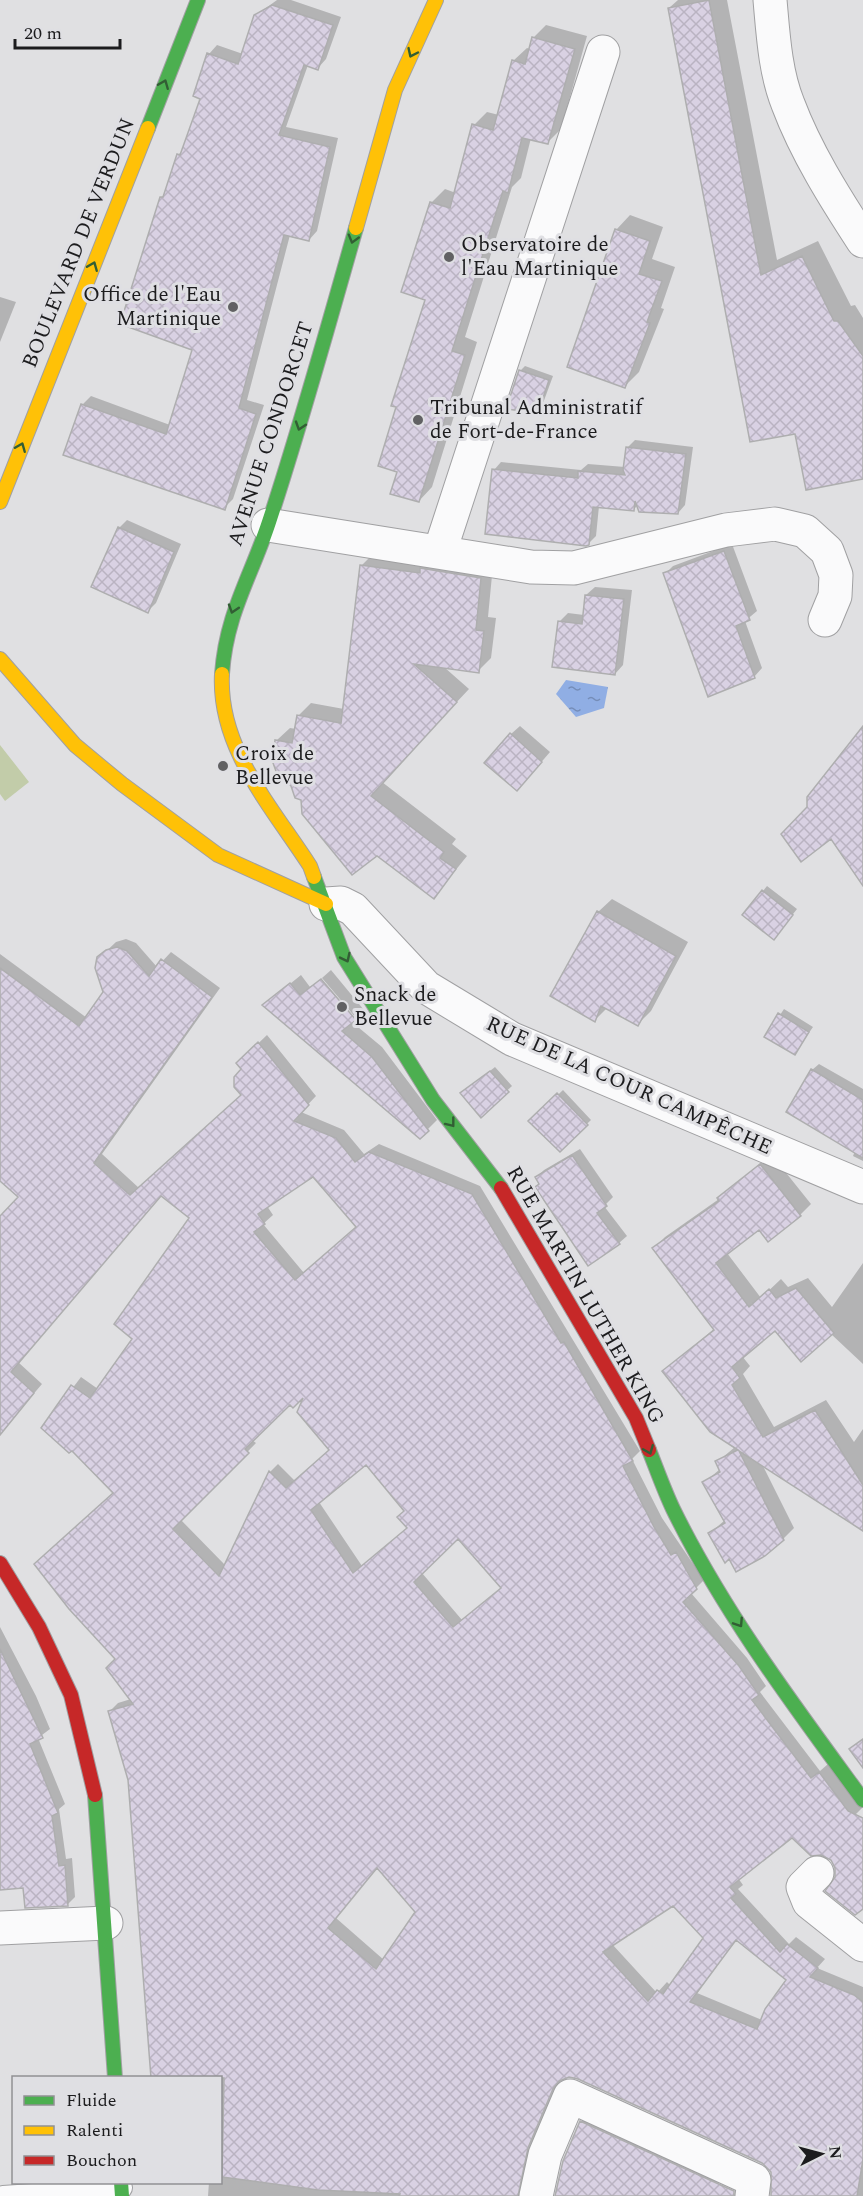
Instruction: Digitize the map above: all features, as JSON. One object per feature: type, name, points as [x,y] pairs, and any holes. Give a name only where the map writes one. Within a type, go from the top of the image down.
[{"type":"main road","name":"BOULEVARD DE VERDUN","points":[[0,502],[198,0]]},
{"type":"main road","name":"AVENUE CONDORCET","points":[[326,904],[310,866],[238,755],[221,699],[224,644],[228,626],[268,525],[305,408],[395,90],[436,0]]},
{"type":"main road","points":[[0,659],[75,745],[122,784],[218,855],[326,904]]},
{"type":"main road","name":"RUE MARTIN LUTHER KING","points":[[326,904],[344,957],[433,1100],[498,1183],[636,1418],[673,1509],[726,1603],[777,1682],[863,1800]]},
{"type":"main road","points":[[0,1563],[39,1627],[70,1695],[96,1801],[115,2076]]},
{"type":"street","points":[[770,0],[772,34],[787,102],[838,204],[863,241]]},
{"type":"street","points":[[440,551],[603,52]]},
{"type":"street","points":[[268,525],[531,567],[574,568],[726,530],[775,524],[806,531],[828,551],[836,575],[835,596],[825,620]]},
{"type":"street","name":"RUE DE LA COUR CAMPÊCHE","points":[[326,904],[341,903],[353,909],[426,987],[512,1039],[863,1187]]},
{"type":"street","points":[[817,1873],[803,1887],[809,1902],[863,1945]]},
{"type":"street","points":[[0,1928],[106,1923]]},
{"type":"street","points":[[536,2196],[545,2155],[570,2096],[754,2180],[752,2196]]},
{"type":"lane","points":[[3,2196],[122,2189]]},
{"type":"green space","points":[[0,745],[29,782],[5,801],[0,794]]},
{"type":"water","points":[[566,680],[608,687],[604,708],[576,717],[556,694]]},
{"type":"building","points":[[709,0],[761,275],[802,256],[834,321],[838,321],[863,356],[863,479],[806,490],[795,434],[750,442],[668,8]]},
{"type":"building","points":[[272,5],[333,25],[318,70],[304,65],[279,135],[330,147],[309,241],[284,235],[239,408],[256,414],[225,510],[63,455],[81,404],[166,434],[192,350],[120,324],[160,197],[163,197],[177,154],[180,155],[200,99],[193,96],[207,53],[238,64],[254,15]]},
{"type":"building","points":[[532,37],[575,49],[548,144],[522,138],[508,193],[503,191],[452,351],[465,355],[419,502],[390,494],[397,472],[378,466],[396,407],[391,406],[425,300],[401,292],[430,202],[450,208],[472,124],[493,130],[512,60],[525,64]]},
{"type":"building","points":[[615,229],[650,241],[639,274],[662,281],[647,322],[650,323],[625,388],[567,367]]},
{"type":"building","points":[[519,370],[549,380],[538,413],[506,409]]},
{"type":"building","points":[[626,447],[686,454],[678,514],[639,512],[635,501],[634,511],[593,507],[589,545],[586,546],[485,534],[492,469],[578,478],[578,471],[625,475],[623,470]]},
{"type":"building","points":[[118,527],[174,552],[148,613],[91,587]]},
{"type":"building","points":[[724,551],[750,620],[736,626],[755,678],[708,697],[663,573]]},
{"type":"building","points":[[360,565],[420,573],[420,568],[481,578],[476,630],[484,631],[479,673],[414,664],[457,702],[371,796],[444,852],[440,858],[456,869],[434,899],[377,856],[352,875],[302,814],[301,800],[295,798],[291,786],[277,774],[273,763],[275,740],[292,743],[297,715],[341,723]]},
{"type":"building","points":[[585,595],[624,599],[615,675],[552,667],[558,621],[582,624]]},
{"type":"building","points":[[863,726],[863,886],[831,839],[801,862],[781,834],[807,807],[807,797]]},
{"type":"building","points":[[510,733],[542,762],[517,791],[484,763]]},
{"type":"building","points":[[762,890],[793,915],[774,940],[742,915]]},
{"type":"building","points":[[597,911],[676,956],[638,1026],[601,1006],[595,1022],[550,996]]},
{"type":"building","points":[[117,947],[127,951],[149,976],[161,959],[212,997],[94,1163],[130,1195],[241,1095],[234,1087],[234,1077],[241,1069],[236,1063],[258,1042],[309,1105],[294,1121],[336,1138],[355,1162],[369,1152],[472,1194],[561,1343],[564,1342],[633,1461],[623,1466],[654,1527],[671,1555],[676,1552],[697,1589],[683,1602],[739,1666],[759,1695],[752,1700],[811,1778],[819,1772],[848,1811],[863,1818],[863,1909],[855,1915],[825,1891],[835,1877],[835,1868],[831,1860],[821,1855],[811,1856],[792,1838],[730,1887],[736,1894],[731,1898],[780,1952],[787,1944],[818,1968],[810,1977],[854,1995],[863,2002],[863,2159],[857,2196],[771,2196],[771,2172],[762,2163],[578,2079],[569,2077],[559,2081],[553,2089],[528,2148],[518,2196],[399,2196],[400,2194],[318,2190],[222,2177],[224,2078],[222,2076],[151,2076],[128,1780],[108,1711],[133,1704],[106,1668],[115,1659],[69,1609],[34,1564],[113,1493],[72,1451],[69,1453],[41,1428],[71,1385],[90,1398],[132,1339],[114,1324],[189,1218],[161,1196],[11,1372],[34,1393],[0,1435],[0,1216],[18,1197],[0,1181],[0,968],[79,1026],[103,992],[95,968],[97,957],[106,950]],"holes":[[[313,1177],[356,1227],[295,1280],[254,1232],[265,1224],[258,1214]],[[303,1398],[297,1412],[329,1450],[286,1488],[269,1471],[219,1576],[173,1529],[249,1453],[245,1449],[290,1405],[293,1408]],[[366,1465],[404,1511],[397,1517],[407,1528],[353,1573],[311,1510]],[[458,1539],[501,1588],[453,1627],[414,1582]],[[377,1868],[415,1912],[376,1969],[328,1928]],[[673,1906],[703,1938],[663,1994],[657,1990],[648,2001],[603,1952]],[[736,1940],[786,1980],[765,2009],[757,2029],[690,2002]]]},
{"type":"building","points":[[321,979],[356,1020],[342,1031],[372,1057],[429,1131],[420,1139],[262,1005],[290,983],[300,995]]},
{"type":"building","points":[[778,1013],[809,1032],[795,1055],[764,1037]]},
{"type":"building","points":[[811,1069],[863,1100],[863,1158],[786,1112]]},
{"type":"building","points":[[490,1071],[509,1092],[481,1118],[460,1093]]},
{"type":"building","points":[[557,1093],[588,1125],[560,1152],[528,1121]]},
{"type":"building","points":[[572,1155],[607,1206],[597,1213],[620,1244],[588,1266],[535,1187],[539,1184],[535,1177]]},
{"type":"building","points":[[760,1164],[801,1216],[768,1242],[759,1230],[716,1263],[749,1307],[769,1289],[776,1298],[796,1288],[834,1333],[801,1362],[775,1331],[732,1367],[740,1378],[732,1385],[763,1437],[815,1410],[863,1485],[863,1531],[739,1451],[784,1540],[765,1556],[736,1572],[729,1559],[725,1563],[708,1533],[725,1523],[702,1482],[720,1472],[715,1461],[738,1450],[710,1432],[662,1371],[714,1330],[652,1248],[719,1201],[717,1198]]},
{"type":"building","points":[[0,1649],[43,1738],[30,1744],[58,1813],[52,1816],[59,1866],[65,1865],[68,1906],[25,1908],[23,1888],[0,1890]]},
{"type":"building","points":[[863,1739],[863,1768],[849,1749]]},
{"type":"building","points":[[580,2121],[734,2191],[734,2196],[555,2196],[563,2161]]},
{"type":"traffic: fast","points":[[148,128],[198,0]]},
{"type":"traffic: fast","points":[[222,674],[228,633],[281,486],[356,228]]},
{"type":"traffic: fast","points":[[314,877],[344,957],[433,1100],[501,1188]]},
{"type":"traffic: fast","points":[[649,1450],[673,1509],[715,1585],[762,1659],[863,1800]]},
{"type":"traffic: fast","points":[[95,1795],[115,2076]]},
{"type":"traffic: fast","points":[[121,2184],[122,2196]]},
{"type":"traffic: slow","points":[[356,228],[395,90],[436,0]]},
{"type":"traffic: slow","points":[[0,502],[148,128]]},
{"type":"traffic: slow","points":[[0,659],[75,745],[122,784],[218,855],[326,904]]},
{"type":"traffic: slow","points":[[222,674],[223,701],[238,752],[264,799],[310,866],[314,877]]},
{"type":"traffic: jam","points":[[501,1188],[636,1418],[649,1450]]},
{"type":"traffic: jam","points":[[0,1563],[39,1627],[71,1695],[95,1795]]},
{"type":"place","name":"Observatoire de l'Eau Martinique","points":[[449,257]]},
{"type":"place","name":"Office de l'Eau Martinique","points":[[233,307]]},
{"type":"place","name":"Tribunal Administratif de Fort-de-France","points":[[418,420]]},
{"type":"place","name":"Croix de Bellevue","points":[[223,766]]},
{"type":"place","name":"Snack de Bellevue","points":[[342,1007]]}]
